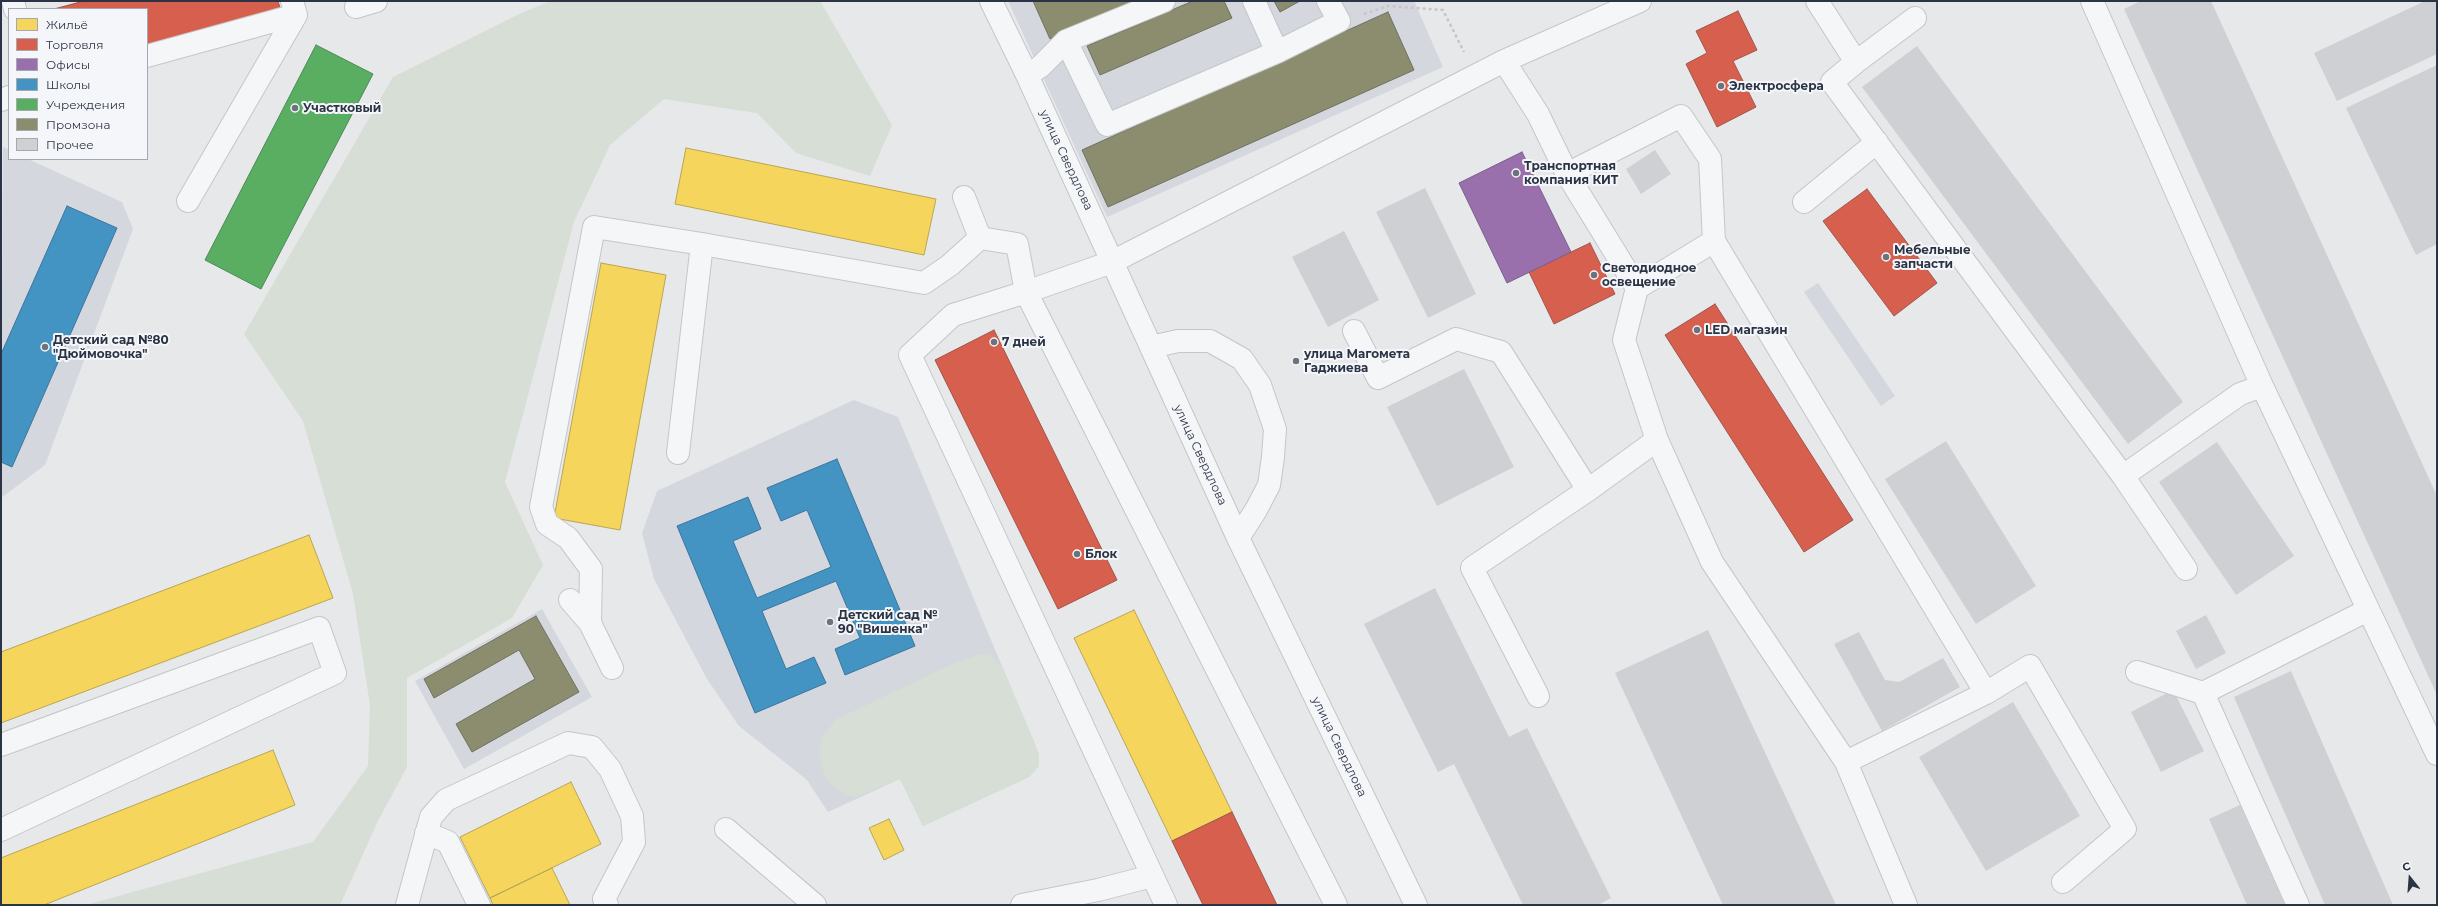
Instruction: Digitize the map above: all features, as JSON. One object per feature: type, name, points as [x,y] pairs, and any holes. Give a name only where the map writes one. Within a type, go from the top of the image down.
[{"type":"street","name":"улица Свердлова","points":[[991,1],[1026,74],[1238,538],[1416,905]]},
{"type":"street","points":[[1026,74],[1040,67],[1066,41],[1164,1]]},
{"type":"street","points":[[1254,1],[1277,52]]},
{"type":"street","points":[[1066,41],[1108,125],[1277,52],[1339,21],[1328,1]]},
{"type":"street","points":[[1166,905],[910,355],[953,315],[1026,292],[1112,262],[1504,61],[1640,1]]},
{"type":"street","points":[[1817,1],[1856,62]]},
{"type":"street","points":[[2092,1],[2262,386],[2437,754]]},
{"type":"street","points":[[148,56],[294,8]]},
{"type":"street","points":[[188,201],[294,8]]},
{"type":"street","points":[[1915,18],[1832,82],[2123,476],[2186,569]]},
{"type":"street","points":[[1504,61],[1538,114],[1567,174],[1638,288]]},
{"type":"street","points":[[1567,174],[1681,116],[1710,159],[1714,240],[1986,693]]},
{"type":"street","points":[[1804,202],[1877,142]]},
{"type":"street","points":[[964,197],[980,238]]},
{"type":"street","points":[[590,623],[591,569],[568,538],[547,524],[541,507],[594,228],[702,244],[924,283],[950,265],[980,238]]},
{"type":"street","points":[[980,238],[1017,244],[1026,292],[1336,905]]},
{"type":"street","points":[[1714,240],[1638,288],[1624,340],[1657,440],[1712,562],[1846,762],[1906,905]]},
{"type":"street","points":[[678,453],[702,244]]},
{"type":"street","points":[[1354,331],[1378,378],[1456,339],[1501,352],[1588,490]]},
{"type":"street","points":[[1151,347],[1178,340],[1210,341],[1242,359],[1260,385],[1275,430],[1269,485],[1256,510],[1238,538]]},
{"type":"street","points":[[2123,476],[2240,394],[2262,386]]},
{"type":"street","points":[[1538,696],[1472,568],[1588,490],[1657,440]]},
{"type":"street","points":[[570,600],[590,623],[612,668]]},
{"type":"street","points":[[2137,672],[2203,694],[2368,610]]},
{"type":"street","points":[[1,745],[319,628],[336,673],[1,830]]},
{"type":"street","points":[[1846,762],[1986,693],[2030,666],[2125,829],[2063,882]]},
{"type":"street","points":[[2203,694],[2298,905]]},
{"type":"street","points":[[407,905],[431,817],[446,800],[568,742],[592,747],[610,769],[632,816],[634,842],[604,899],[607,905]]},
{"type":"street","points":[[726,828],[815,905]]},
{"type":"street","points":[[426,833],[448,842],[479,905]]},
{"type":"street","points":[[1022,905],[1097,898],[1152,876]]},
{"type":"path","points":[[1339,21],[1388,6],[1443,10],[1476,75]]},
{"type":"shaded area","points":[[550,1],[820,1],[892,125],[870,176],[796,153],[757,113],[664,99],[610,145],[574,222],[505,482],[543,565],[512,618],[407,678],[407,767],[378,821],[340,905],[86,905],[313,842],[368,766],[370,705],[353,594],[303,421],[244,334],[393,77],[517,15]]},
{"type":"shaded area","points":[[1008,1],[1414,1],[1443,67],[1107,217]]},
{"type":"shaded area","name":"Детский сад №80 \"Дюймовочка\"","points":[[3,147],[8,150],[8,160],[30,160],[122,202],[133,229],[45,465],[1,498]]},
{"type":"shaded area","points":[[1818,283],[1895,396],[1881,406],[1804,292]]},
{"type":"shaded area","name":"Детский сад № 90 \"Вишенка\"","points":[[854,400],[898,417],[1039,755],[1039,766],[1029,777],[923,826],[900,779],[828,812],[807,780],[739,726],[707,679],[654,579],[642,533],[657,491]]},
{"type":"shaded area","points":[[542,609],[592,697],[464,769],[415,681]]},
{"type":"shaded area","points":[[982,654],[990,655],[1002,666],[1034,741],[1039,755],[1039,766],[1029,777],[923,826],[900,779],[856,797],[846,796],[830,783],[824,774],[819,753],[822,738],[835,720],[956,662]]},
{"type":"building: Жильё","points":[[686,148],[936,199],[924,255],[675,204]]},
{"type":"building: Жильё","points":[[601,263],[666,275],[620,530],[554,518]]},
{"type":"building: Жильё","points":[[309,535],[333,598],[1,723],[1,652]]},
{"type":"building: Жильё","points":[[1134,610],[1232,812],[1172,841],[1074,638]]},
{"type":"building: Жильё","points":[[273,750],[295,805],[44,905],[1,905],[1,858]]},
{"type":"building: Жильё","points":[[571,782],[601,844],[490,898],[460,837]]},
{"type":"building: Жильё","points":[[889,819],[904,850],[884,860],[869,828]]},
{"type":"building: Жильё","points":[[552,868],[570,905],[493,905],[490,898]]},
{"type":"building: Торговля","points":[[84,1],[278,1],[281,11],[148,46],[148,8],[58,8]]},
{"type":"building: Торговля","points":[[1738,11],[1757,50],[1733,61],[1756,107],[1717,127],[1686,64],[1707,53],[1696,31]]},
{"type":"building: Торговля","points":[[1867,189],[1937,283],[1894,316],[1823,221]]},
{"type":"building: Торговля","points":[[1590,243],[1615,294],[1554,324],[1529,272]]},
{"type":"building: Торговля","points":[[1715,304],[1853,520],[1804,552],[1665,335]]},
{"type":"building: Торговля","points":[[994,330],[1117,580],[1058,609],[935,360]]},
{"type":"building: Торговля","points":[[1232,812],[1277,905],[1203,905],[1172,841]]},
{"type":"building: Офисы","points":[[1522,152],[1571,252],[1507,283],[1459,183]]},
{"type":"building: Школы","points":[[67,206],[117,228],[12,467],[1,462],[1,354]]},
{"type":"building: Школы","points":[[837,459],[915,646],[845,675],[835,649],[860,638],[836,581],[762,611],[786,669],[814,657],[826,683],[755,713],[677,526],[748,497],[761,529],[733,541],[757,598],[831,567],[807,510],[781,521],[767,488]]},
{"type":"building: Учреждения","points":[[316,45],[373,74],[261,289],[205,260]]},
{"type":"building: Промзона","points":[[1033,1],[1136,1],[1050,39]]},
{"type":"building: Промзона","points":[[1193,1],[1224,1],[1232,18],[1100,75],[1087,46]]},
{"type":"building: Промзона","points":[[1274,1],[1300,1],[1280,12]]},
{"type":"building: Промзона","points":[[1388,12],[1414,70],[1108,207],[1082,150]]},
{"type":"building: Промзона","points":[[536,616],[579,692],[472,752],[456,724],[535,679],[519,650],[434,698],[424,679]]},
{"type":"building: Прочее","points":[[2141,1],[2211,1],[2437,496],[2437,695],[2124,9]]},
{"type":"building: Прочее","points":[[2425,1],[2437,1],[2437,54],[2337,101],[2314,53]]},
{"type":"building: Прочее","points":[[1917,46],[2183,402],[2128,444],[1862,87]]},
{"type":"building: Прочее","points":[[2437,65],[2437,244],[2416,255],[2346,108]]},
{"type":"building: Прочее","points":[[1655,150],[1671,174],[1641,194],[1626,169]]},
{"type":"building: Прочее","points":[[1425,188],[1476,294],[1428,318],[1376,212]]},
{"type":"building: Прочее","points":[[1344,231],[1379,300],[1328,327],[1292,257]]},
{"type":"building: Прочее","points":[[1464,369],[1514,467],[1437,506],[1387,407]]},
{"type":"building: Прочее","points":[[1946,441],[2036,586],[1976,624],[1885,479]]},
{"type":"building: Прочее","points":[[2217,442],[2294,556],[2236,595],[2159,482]]},
{"type":"building: Прочее","points":[[1435,588],[1509,737],[1527,728],[1611,898],[1598,905],[1523,905],[1454,764],[1438,772],[1364,624]]},
{"type":"building: Прочее","points":[[2206,615],[2226,653],[2196,669],[2176,631]]},
{"type":"building: Прочее","points":[[1708,630],[1836,905],[1723,905],[1615,673]]},
{"type":"building: Прочее","points":[[1859,632],[1885,680],[1899,682],[1943,658],[1960,687],[1882,731],[1834,644]]},
{"type":"building: Прочее","points":[[2291,671],[2393,905],[2325,905],[2234,697]]},
{"type":"building: Прочее","points":[[2173,690],[2204,751],[2161,772],[2131,712]]},
{"type":"building: Прочее","points":[[2013,702],[2080,816],[1986,871],[1919,757]]},
{"type":"building: Прочее","points":[[2240,805],[2285,905],[2247,905],[2209,819]]},
{"type":"place","name":"Электросфера","points":[[1721,86]]},
{"type":"place","name":"Участковый","points":[[295,108]]},
{"type":"place","name":"Транспортная компания КИТ","points":[[1516,173]]},
{"type":"place","name":"Мебельные запчасти","points":[[1886,257]]},
{"type":"place","name":"Светодиодное освещение","points":[[1594,275]]},
{"type":"place","name":"LED магазин","points":[[1697,330]]},
{"type":"place","name":"7 дней","points":[[994,342]]},
{"type":"place","name":"Детский сад №80 \"Дюймовочка\"","points":[[45,347]]},
{"type":"place","name":"улица Магомета Гаджиева","points":[[1296,361]]},
{"type":"place","name":"Блок","points":[[1077,554]]},
{"type":"place","name":"Детский сад № 90 \"Вишенка\"","points":[[830,622]]}]
